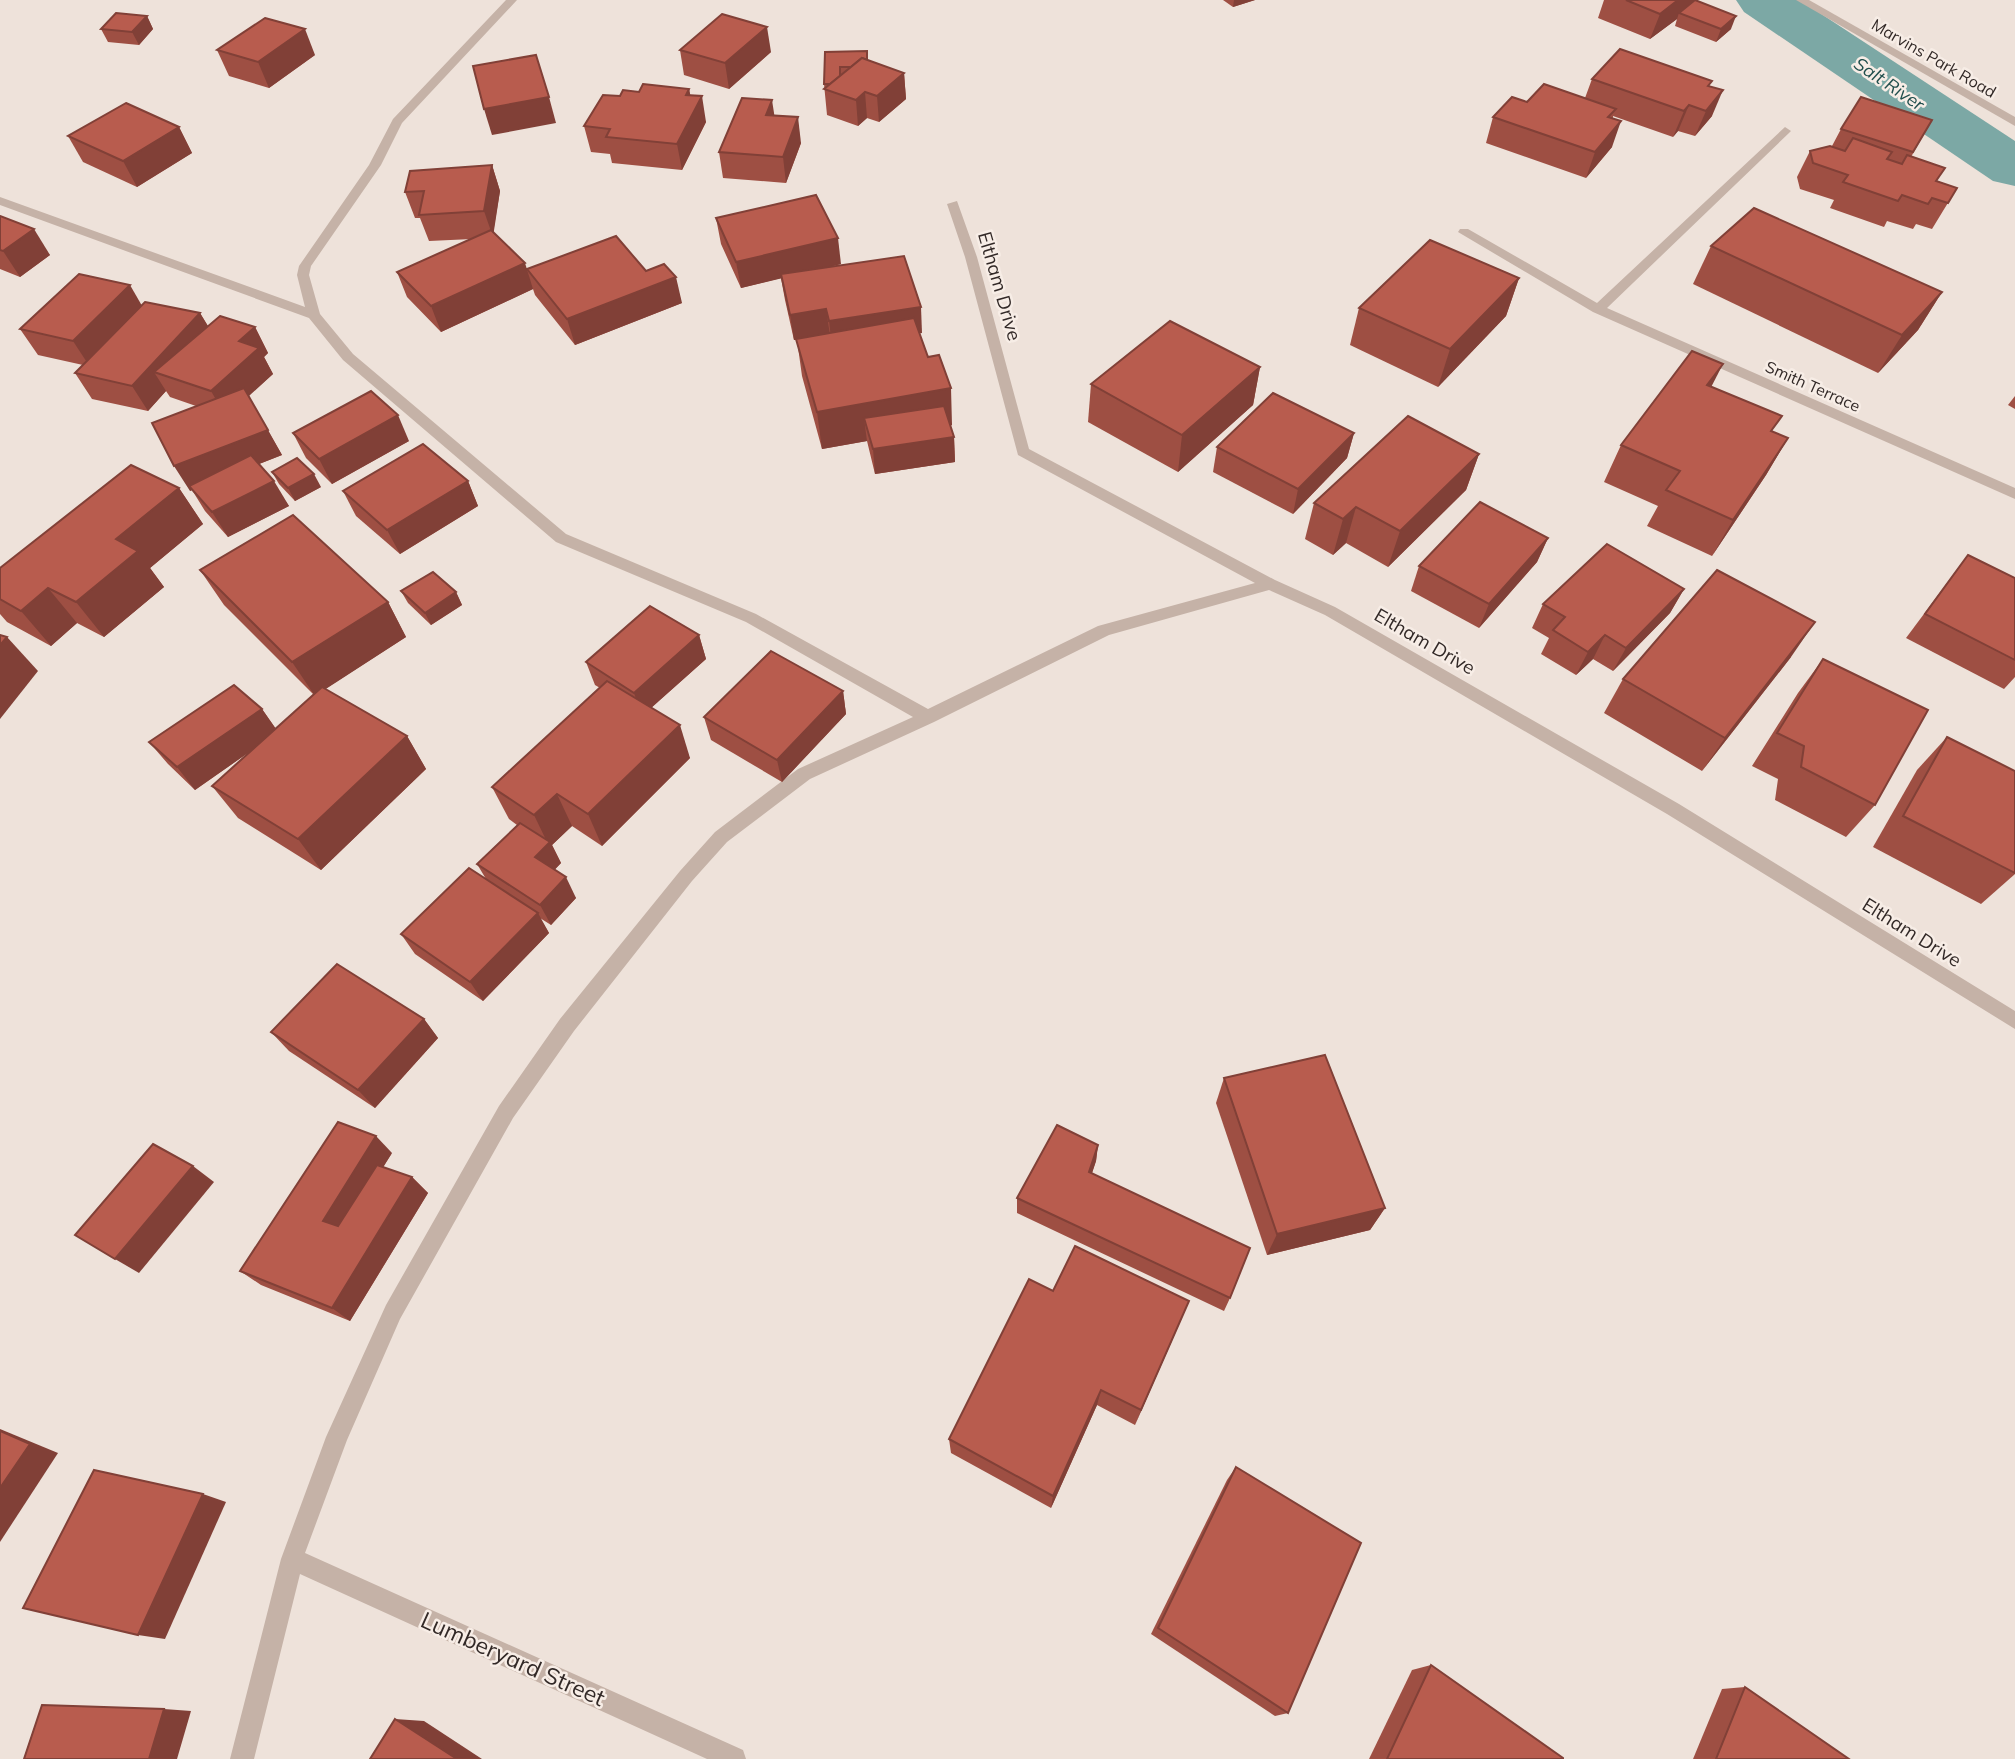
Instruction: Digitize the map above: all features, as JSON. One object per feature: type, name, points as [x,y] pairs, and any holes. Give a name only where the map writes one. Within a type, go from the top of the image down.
[{"type":"street","points":[[512,0],[397,121],[388,135],[382,153],[357,193],[304,266],[303,275],[314,315],[348,357],[561,538],[751,618],[928,717]]},
{"type":"street","name":"Marvins Park Road","points":[[1801,0],[2015,122]]},
{"type":"street","points":[[1598,309],[1784,131]]},
{"type":"street","points":[[0,201],[314,315]]},
{"type":"street","name":"Eltham Drive","points":[[953,204],[971,257],[1023,452],[1270,584],[1330,611],[1673,809],[2015,1021]]},
{"type":"street","name":"Smith Terrace","points":[[1464,232],[1598,309],[2015,494]]},
{"type":"street","points":[[243,1759],[292,1559],[337,1437],[393,1312],[506,1112],[567,1025],[634,939],[721,837],[804,774],[928,717],[1104,630],[1270,584]]},
{"type":"street","name":"Lumberyard Street","points":[[292,1559],[734,1759]]},
{"type":"building","points":[[1626,0],[1678,0],[1660,14]]},
{"type":"building","points":[[1695,0],[1736,16],[1721,29],[1679,13]]},
{"type":"building","points":[[116,13],[147,16],[132,32],[101,29]]},
{"type":"building","points":[[722,14],[767,27],[725,63],[680,50]]},
{"type":"building","points":[[265,18],[305,29],[258,62],[217,50]]},
{"type":"building","points":[[1620,49],[1712,81],[1708,86],[1723,90],[1706,111],[1689,105],[1684,111],[1592,79]]},
{"type":"building","points":[[867,51],[867,60],[862,58],[851,67],[840,67],[840,76],[830,84],[824,84],[825,52]]},
{"type":"building","points":[[536,55],[549,97],[484,109],[473,66]]},
{"type":"building","points":[[862,58],[904,73],[877,96],[865,92],[856,100],[824,89]]},
{"type":"building","points":[[643,84],[689,89],[686,95],[702,96],[677,144],[606,137],[610,129],[584,126],[603,95],[620,96],[623,90],[639,92]]},
{"type":"building","points":[[1544,84],[1616,109],[1608,117],[1621,121],[1595,152],[1493,117],[1512,97],[1527,102]]},
{"type":"building","points":[[1861,97],[1932,120],[1913,152],[1841,129]]},
{"type":"building","points":[[742,98],[772,100],[766,115],[798,117],[783,157],[719,152]]},
{"type":"building","points":[[126,103],[179,127],[123,161],[68,136]]},
{"type":"building","points":[[1853,138],[1892,152],[1887,159],[1902,164],[1907,155],[1945,168],[1936,181],[1957,188],[1948,203],[1932,198],[1928,204],[1902,195],[1898,201],[1843,182],[1848,175],[1813,163],[1810,151],[1830,146],[1845,151]]},
{"type":"building","points":[[492,165],[484,211],[419,215],[424,191],[405,192],[410,171]]},
{"type":"building","points":[[816,195],[838,238],[736,262],[716,218]]},
{"type":"building","points":[[1754,208],[1942,292],[1902,335],[1711,246]]},
{"type":"building","points":[[0,216],[34,229],[3,251],[0,250]]},
{"type":"building","points":[[491,230],[525,263],[431,306],[397,272]]},
{"type":"building","points":[[616,236],[646,271],[664,264],[676,277],[567,319],[527,269]]},
{"type":"building","points":[[1430,240],[1519,278],[1450,349],[1359,308]]},
{"type":"building","points":[[904,256],[921,307],[829,321],[826,309],[790,315],[781,274]]},
{"type":"building","points":[[79,274],[130,285],[73,341],[20,329]]},
{"type":"building","points":[[145,302],[200,313],[132,386],[75,373]]},
{"type":"building","points":[[220,316],[255,327],[239,341],[259,348],[211,391],[154,372]]},
{"type":"building","points":[[914,318],[928,357],[939,355],[951,388],[817,412],[796,339]]},
{"type":"building","points":[[1170,321],[1260,367],[1182,435],[1091,384]]},
{"type":"building","points":[[1692,351],[1723,364],[1707,385],[1782,416],[1771,431],[1788,438],[1733,520],[1666,490],[1680,471],[1621,445]]},
{"type":"building","points":[[244,388],[268,430],[174,466],[152,423]]},
{"type":"building","points":[[371,391],[398,415],[319,459],[293,433]]},
{"type":"building","points":[[1273,393],[1354,433],[1298,489],[1217,447]]},
{"type":"building","points":[[944,406],[954,437],[873,449],[864,418]]},
{"type":"building","points":[[1408,416],[1479,454],[1400,531],[1356,507],[1343,519],[1314,503]]},
{"type":"building","points":[[423,444],[468,481],[387,530],[343,491]]},
{"type":"building","points":[[251,455],[274,481],[212,512],[189,486]]},
{"type":"building","points":[[297,458],[314,474],[288,488],[272,472]]},
{"type":"building","points":[[131,465],[179,488],[116,539],[138,551],[76,602],[48,588],[21,611],[0,599],[0,568]]},
{"type":"building","points":[[1480,502],[1548,538],[1489,604],[1419,566]]},
{"type":"building","points":[[293,515],[388,602],[292,662],[200,570]]},
{"type":"building","points":[[1607,544],[1684,589],[1626,648],[1605,635],[1588,652],[1553,630],[1565,617],[1543,604]]},
{"type":"building","points":[[1968,555],[2015,578],[2015,660],[1925,614]]},
{"type":"building","points":[[1717,570],[1815,622],[1725,738],[1623,679]]},
{"type":"building","points":[[433,572],[456,592],[425,613],[401,591]]},
{"type":"building","points":[[650,606],[699,635],[634,693],[586,662]]},
{"type":"building","points":[[0,635],[7,637],[0,645]]},
{"type":"building","points":[[771,651],[843,691],[777,760],[704,717]]},
{"type":"building","points":[[1823,659],[1928,710],[1875,805],[1801,767],[1804,746],[1777,733]]},
{"type":"building","points":[[607,681],[680,725],[588,814],[557,794],[534,815],[492,787]]},
{"type":"building","points":[[234,685],[262,709],[177,767],[149,742]]},
{"type":"building","points":[[322,687],[407,736],[298,839],[212,786]]},
{"type":"building","points":[[1947,737],[2015,771],[2015,873],[1903,816]]},
{"type":"building","points":[[520,823],[550,842],[535,857],[566,877],[540,905],[477,864]]},
{"type":"building","points":[[469,868],[538,913],[470,982],[401,934]]},
{"type":"building","points":[[337,964],[424,1019],[358,1090],[271,1032]]},
{"type":"building","points":[[1325,1055],[1385,1208],[1277,1234],[1224,1078]]},
{"type":"building","points":[[338,1122],[376,1136],[323,1221],[338,1226],[377,1165],[412,1177],[332,1308],[240,1271]]},
{"type":"building","points":[[1057,1125],[1098,1145],[1089,1172],[1250,1248],[1230,1298],[1017,1198]]},
{"type":"building","points":[[153,1144],[193,1166],[115,1259],[75,1235]]},
{"type":"building","points":[[1075,1246],[1189,1301],[1141,1410],[1101,1390],[1053,1496],[949,1439],[1029,1279],[1053,1291]]},
{"type":"building","points":[[0,1431],[30,1444],[0,1488]]},
{"type":"building","points":[[1236,1467],[1361,1543],[1288,1713],[1158,1628]]},
{"type":"building","points":[[94,1470],[203,1494],[138,1635],[23,1608]]},
{"type":"building","points":[[1431,1665],[1563,1758],[1563,1759],[1387,1759]]},
{"type":"building","points":[[1745,1687],[1849,1759],[1716,1759]]},
{"type":"building","points":[[42,1705],[164,1709],[149,1759],[24,1759]]},
{"type":"building","points":[[395,1719],[457,1759],[370,1759]]},
{"type":"waterway","name":"Salt River","points":[[1763,0],[2015,168]]}]
